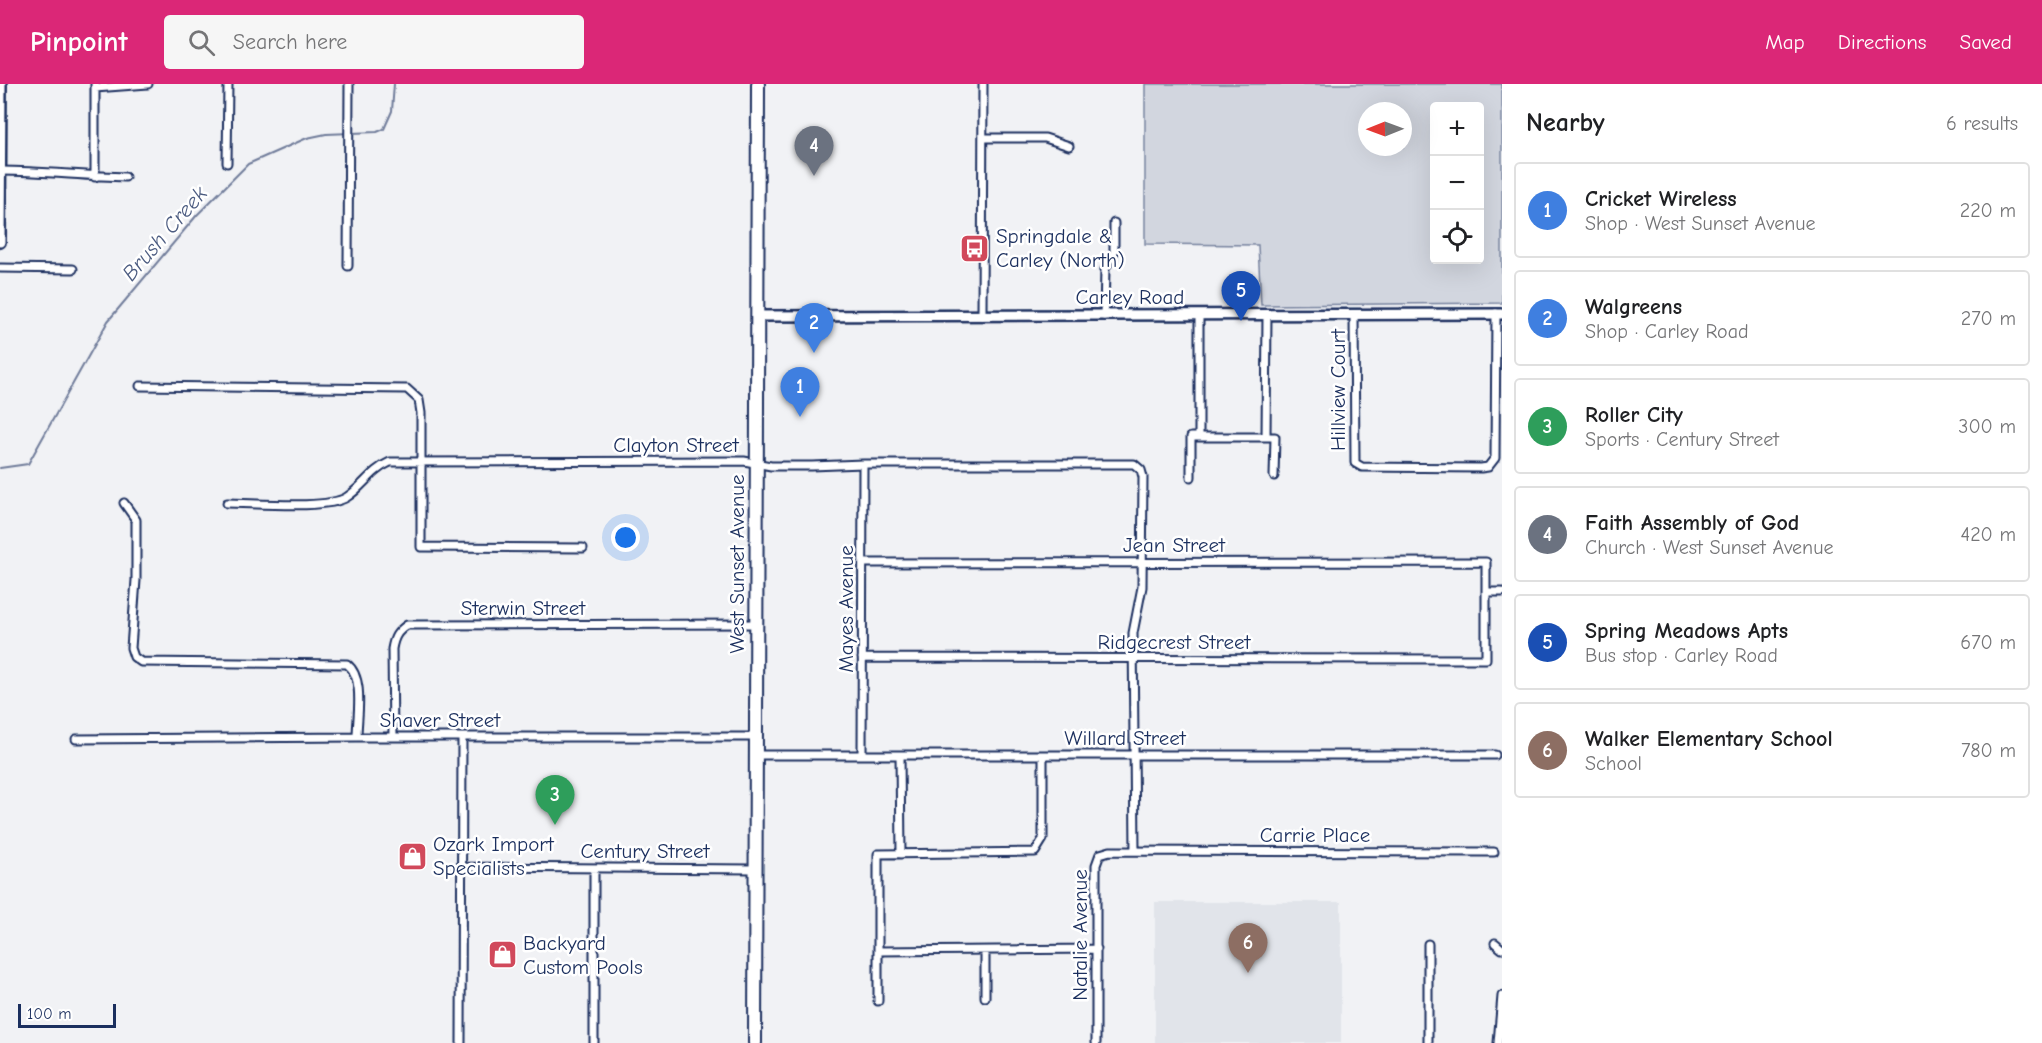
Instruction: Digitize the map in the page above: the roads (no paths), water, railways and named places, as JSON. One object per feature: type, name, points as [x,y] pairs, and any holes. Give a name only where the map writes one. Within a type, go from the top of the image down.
[{"type":"highway","name":"West Sunset Avenue","points":[[755,1043],[758,84]]},
{"type":"street","points":[[0,242],[1,84]]},
{"type":"street","points":[[95,177],[95,86],[148,84]]},
{"type":"street","points":[[227,163],[228,84]]},
{"type":"street","points":[[348,266],[349,84]]},
{"type":"street","points":[[982,316],[983,84]]},
{"type":"street","points":[[983,138],[1044,138],[1069,146]]},
{"type":"street","points":[[0,171],[44,171],[95,177],[125,177]]},
{"type":"street","points":[[1104,316],[1105,269],[1114,252],[1114,223]]},
{"type":"street","points":[[0,268],[73,269]]},
{"type":"street","points":[[1266,437],[1267,314]]},
{"type":"street","name":"Hillview Court","points":[[1354,314],[1355,463],[1362,467],[1481,468],[1488,467],[1495,458],[1499,314]]},
{"type":"street","name":"Carley Road","points":[[757,316],[1499,314]]},
{"type":"street","points":[[1199,315],[1199,437]]},
{"type":"street","points":[[140,387],[407,389],[419,400],[421,413],[421,547],[583,548]]},
{"type":"street","points":[[1191,477],[1191,437],[1275,437],[1274,476]]},
{"type":"street","name":"Clayton Street","points":[[227,503],[338,502],[356,490],[378,468],[390,462],[757,463],[812,466],[1129,464],[1138,466],[1143,477],[1142,561]]},
{"type":"street","name":"Mayes Avenue","points":[[862,755],[863,464]]},
{"type":"street","name":"Shaver Street","points":[[124,503],[136,520],[136,580],[131,636],[134,657],[141,662],[347,664],[354,670],[357,680],[357,736],[756,737]]},
{"type":"street","points":[[1135,851],[1133,633],[1140,599],[1142,561]]},
{"type":"street","name":"Jean Street","points":[[862,563],[1486,562],[1486,592]]},
{"type":"street","points":[[1486,592],[1502,592]]},
{"type":"street","name":"Ridgecrest Street","points":[[862,658],[1486,659],[1486,592]]},
{"type":"street","name":"Sterwin Street","points":[[393,737],[392,649],[394,638],[407,626],[757,624]]},
{"type":"street","points":[[76,739],[357,736]]},
{"type":"street","points":[[461,1043],[462,737]]},
{"type":"street","name":"Willard Street","points":[[756,754],[1495,755]]},
{"type":"street","points":[[900,755],[901,854]]},
{"type":"street","points":[[878,1001],[878,854],[1030,854],[1040,849],[1043,839],[1043,755]]},
{"type":"street","name":"Natalie Avenue","points":[[1096,1043],[1098,859],[1100,854],[1110,851],[1135,851]]},
{"type":"street","name":"Carrie Place","points":[[1135,851],[1494,852]]},
{"type":"street","name":"Century Street","points":[[462,867],[755,869]]},
{"type":"street","points":[[594,868],[594,1043]]},
{"type":"street","points":[[1495,943],[1502,950]]},
{"type":"street","points":[[1428,944],[1428,1043]]},
{"type":"street","points":[[878,951],[1096,949]]},
{"type":"street","points":[[985,951],[985,997]]},
{"type":"street","points":[[1498,1043],[1502,996]]},
{"type":"waterway","name":"Brush Creek","points":[[0,468],[28,464],[108,321],[197,215],[248,164],[307,138],[326,134],[377,132],[384,129],[392,111],[394,84]]},
{"type":"place","name":"Faith Assembly of God","points":[[814,176]]},
{"type":"place","name":"Springdale & Carley (North)","points":[[975,248]]},
{"type":"place","name":"Spring Meadows Apts","points":[[1241,321]]},
{"type":"place","name":"Walgreens","points":[[814,353]]},
{"type":"place","name":"Cricket Wireless","points":[[800,417]]},
{"type":"place","name":"Roller City","points":[[555,825]]},
{"type":"place","name":"Ozark Import Specialists","points":[[412,856]]},
{"type":"place","name":"Backyard Custom Pools","points":[[502,955]]},
{"type":"place","name":"Walker Elementary School","points":[[1248,973]]}]
